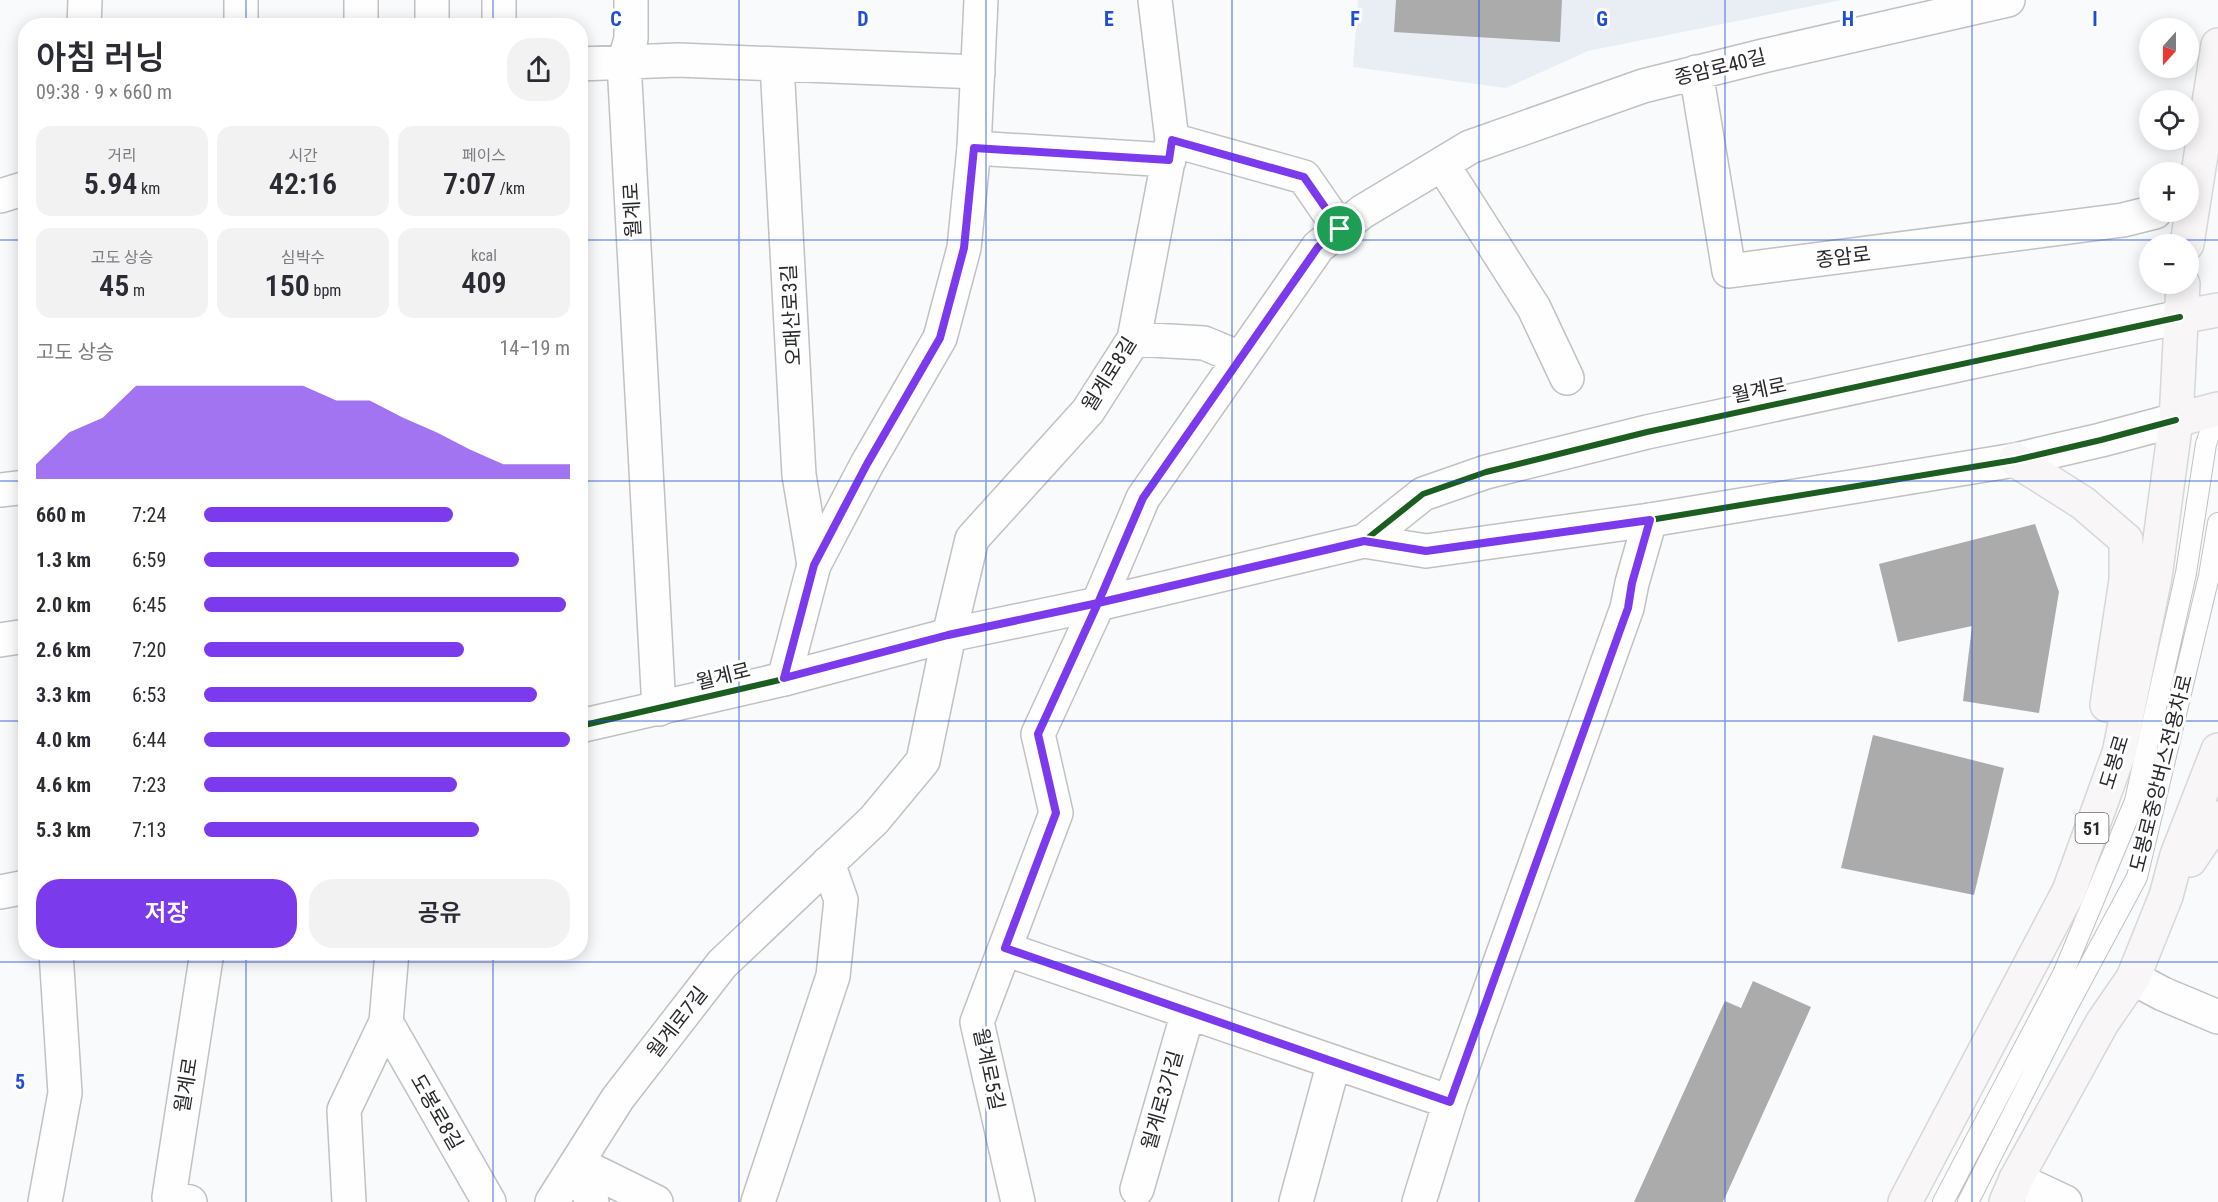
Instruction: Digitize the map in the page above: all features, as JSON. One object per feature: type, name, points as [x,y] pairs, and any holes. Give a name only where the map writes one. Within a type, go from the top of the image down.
[{"type":"main road","points":[[2198,162],[2218,45]]},
{"type":"main road","name":"51","points":[[2180,317],[2182,294]]},
{"type":"main road","points":[[2180,317],[2218,310]]},
{"type":"main road","name":"도봉로","points":[[1905,1202],[2069,891],[2119,753],[2155,577],[2176,420],[2180,317]]},
{"type":"main road","points":[[2176,420],[2218,412]]},
{"type":"main road","points":[[2015,460],[2083,503],[2126,540],[2126,580],[2109,700],[2069,891]]},
{"type":"main road","points":[[2011,1190],[2102,1023],[2133,978],[2166,896],[2177,855],[2218,750]]},
{"type":"main road","points":[[2166,896],[2218,818]]},
{"type":"street","points":[[84,18],[85,0]]},
{"type":"street","points":[[241,0],[241,18]]},
{"type":"street","points":[[362,0],[362,18]]},
{"type":"street","points":[[432,0],[432,18]]},
{"type":"street","points":[[499,0],[499,18]]},
{"type":"street","name":"월계로","points":[[631,0],[631,39],[624,62],[659,709]]},
{"type":"street","name":"오패산로3길","points":[[784,678],[814,565],[867,464],[940,338],[964,248],[974,148],[981,0]]},
{"type":"street","name":"월계로8길","points":[[948,635],[972,539],[1088,411],[1134,339],[1171,150],[1155,0]]},
{"type":"street","name":"종암로40길","points":[[1098,603],[1143,498],[1318,247],[1362,212],[1470,147],[1643,86],[2008,0]]},
{"type":"street","points":[[588,64],[678,60],[978,72]]},
{"type":"street","name":"오패산로3길","points":[[777,64],[800,474],[814,565]]},
{"type":"street","name":"종암로","points":[[1696,72],[1729,271],[2123,220],[2139,216]]},
{"type":"street","points":[[974,148],[1171,150],[1304,177],[1340,229]]},
{"type":"street","points":[[1442,164],[1534,308],[1568,378]]},
{"type":"street","points":[[0,196],[18,190]]},
{"type":"street","name":"월계로","points":[[1364,541],[1423,494],[1486,472],[1647,432],[2180,317]]},
{"type":"street","points":[[1134,339],[1204,343],[1240,358]]},
{"type":"street","name":"월계로","points":[[588,724],[659,709],[948,635],[1098,603],[1364,541],[1426,551],[1650,520],[2015,460],[2176,420]]},
{"type":"street","points":[[0,490],[18,488]]},
{"type":"street","points":[[1419,1202],[1450,1102],[1628,608],[1632,583],[1650,520]]},
{"type":"street","name":"월계로5길","points":[[1018,1202],[977,1022],[1056,813],[1038,734],[1098,603]]},
{"type":"street","name":"월계로7길","points":[[552,1202],[618,1098],[722,964],[874,820],[923,762],[948,635]]},
{"type":"street","points":[[0,640],[18,637]]},
{"type":"street","points":[[758,1202],[833,976],[841,900],[828,863]]},
{"type":"street","points":[[0,892],[18,889]]},
{"type":"street","points":[[1005,948],[1450,1102]]},
{"type":"street","points":[[45,1202],[65,1093],[57,960]]},
{"type":"street","name":"월계로","points":[[190,1202],[169,1197],[206,960]]},
{"type":"street","points":[[349,1202],[344,1110],[386,1022],[391,960]]},
{"type":"street","points":[[2133,978],[2163,994],[2218,1017]]},
{"type":"street","name":"월계로3가길","points":[[1137,1189],[1188,1012]]},
{"type":"street","name":"도봉로8길","points":[[386,1022],[489,1202]]},
{"type":"street","points":[[1296,1202],[1334,1062]]},
{"type":"street","points":[[578,1163],[592,1202]]},
{"type":"street","points":[[578,1163],[656,1202]]},
{"type":"street","points":[[2011,1190],[2065,1202]]},
{"type":"lane","points":[[1943,1202],[2063,974],[2135,801],[2187,573],[2206,444],[2218,412]]},
{"type":"lane","name":"도봉로중앙버스전용차로","points":[[1968,1202],[2066,1009],[2137,877],[2209,576],[2218,523]]},
{"type":"shaded area","points":[[1358,0],[1842,0],[1588,51],[1506,88],[1353,67]]},
{"type":"building","points":[[1396,0],[1562,0],[1560,42],[1394,32]]},
{"type":"building","points":[[2035,524],[2059,592],[2039,713],[1963,701],[1972,626],[1898,642],[1879,564]]},
{"type":"building","points":[[1873,735],[2004,768],[1974,895],[1841,868]]},
{"type":"building","points":[[1753,981],[1811,1007],[1723,1202],[1634,1202],[1725,1001],[1741,1008]]},
{"type":"cycle path","points":[[1364,541],[1423,494],[1486,472],[1647,432],[2180,317]]},
{"type":"cycle path","points":[[588,724],[784,679],[949,635],[1098,604],[1364,541],[1426,551],[1650,520],[2015,460],[2176,420]]},
{"type":"route","points":[[1340,229],[1304,177],[1172,140],[1169,160],[974,148],[964,248],[940,338],[867,464],[814,565],[784,678],[948,635],[1098,603],[1038,734],[1056,813],[1005,948],[1450,1102],[1628,608],[1632,583],[1650,520],[1426,551],[1364,541],[1098,603],[1143,498],[1318,247],[1340,229]]}]
